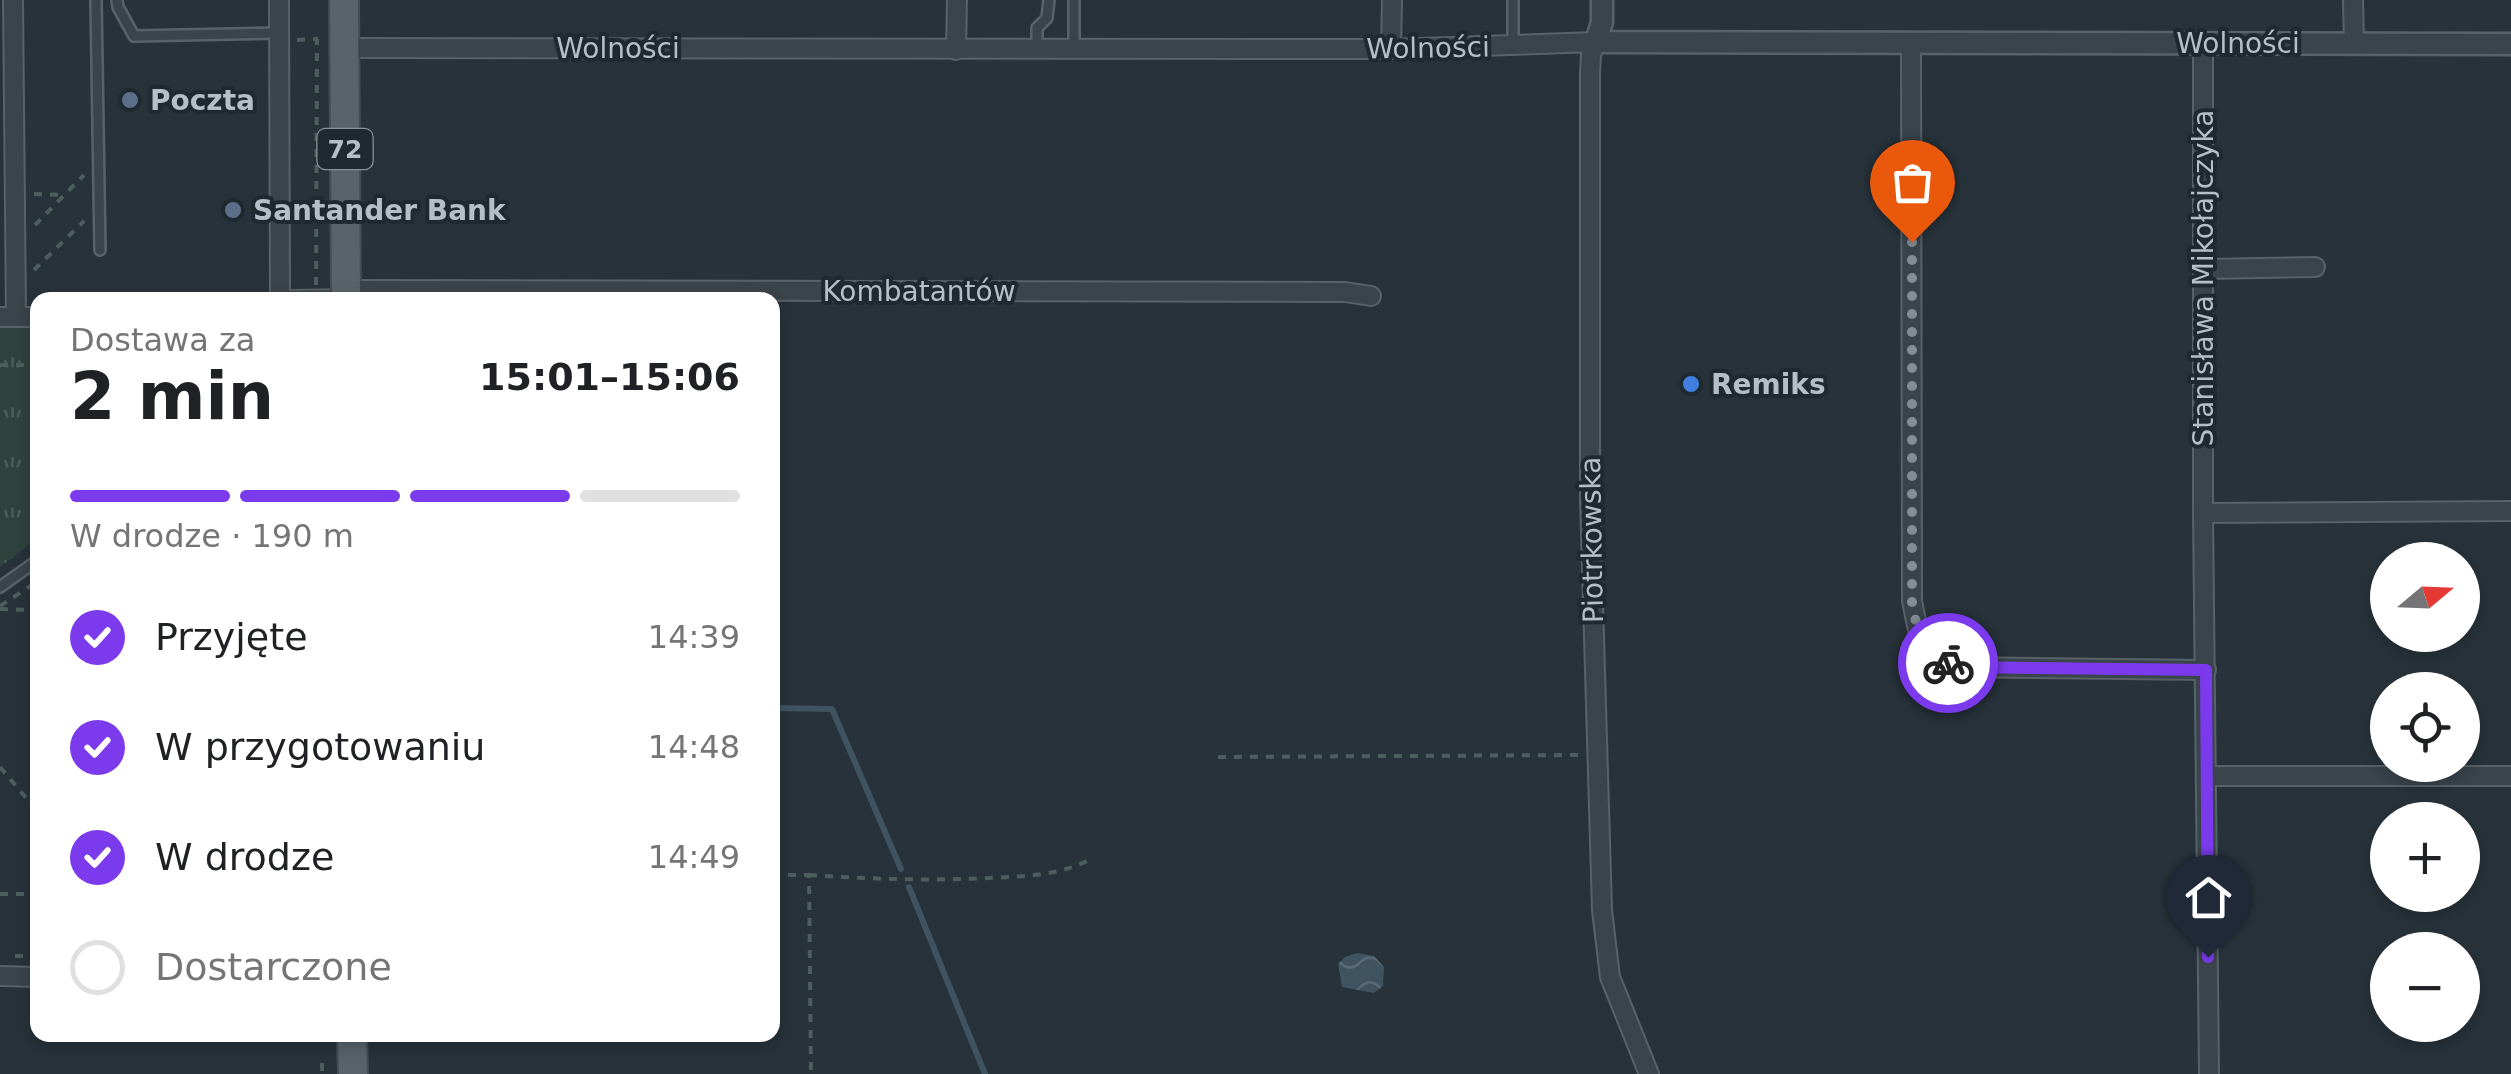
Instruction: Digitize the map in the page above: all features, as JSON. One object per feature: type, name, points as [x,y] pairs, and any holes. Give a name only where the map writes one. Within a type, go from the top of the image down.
[{"type":"main road","name":"72","points":[[344,0],[328,42],[346,292]]},
{"type":"main road","points":[[352,1042],[353,1074]]},
{"type":"street","points":[[8,317],[16,289],[13,0]]},
{"type":"street","points":[[278,0],[280,292]]},
{"type":"street","points":[[956,50],[957,0]]},
{"type":"street","points":[[1391,49],[1392,0]]},
{"type":"street","name":"Piotrkowska","points":[[1602,0],[1602,22],[1590,73],[1590,438],[1597,755],[1606,959],[1648,1074]]},
{"type":"street","points":[[2353,0],[2354,44]]},
{"type":"street","name":"Wolności","points":[[328,42],[956,50],[1391,49],[1596,42],[2511,44]]},
{"type":"street","points":[[1911,42],[1912,602],[1919,638],[1935,658],[1959,667],[2206,670]]},
{"type":"street","name":"Stanisława Mikołajczyka","points":[[2204,43],[2203,513],[2209,1074]]},
{"type":"street","points":[[2204,269],[2314,267]]},
{"type":"street","name":"Kombatantów","points":[[780,294],[1345,292],[1372,296]]},
{"type":"street","points":[[2203,513],[2511,511]]},
{"type":"street","points":[[2206,776],[2511,776]]},
{"type":"street","points":[[0,976],[30,977]]},
{"type":"lane","points":[[96,0],[100,250]]},
{"type":"lane","points":[[118,0],[134,36],[278,36]]},
{"type":"lane","points":[[1036,49],[1038,28],[1047,18],[1050,0]]},
{"type":"lane","points":[[1074,0],[1074,49]]},
{"type":"lane","points":[[1513,0],[1513,47]]},
{"type":"lane","points":[[0,587],[30,566]]},
{"type":"path","points":[[278,36],[328,42],[316,292]]},
{"type":"path","points":[[16,240],[98,160]]},
{"type":"path","points":[[15,194],[64,195]]},
{"type":"path","points":[[16,289],[98,207]]},
{"type":"path","points":[[0,365],[30,365]]},
{"type":"path","points":[[0,608],[30,587]]},
{"type":"path","points":[[0,608],[30,610]]},
{"type":"path","points":[[1218,757],[1597,755]]},
{"type":"path","points":[[0,767],[30,803]]},
{"type":"path","points":[[780,875],[947,880],[1043,875],[1067,871],[1089,860]]},
{"type":"path","points":[[809,875],[811,1074]]},
{"type":"path","points":[[0,894],[30,892]]},
{"type":"path","points":[[0,956],[30,956]]},
{"type":"path","points":[[322,1063],[322,1074]]},
{"type":"green space","points":[[0,323],[30,324],[30,544],[0,567]]},
{"type":"water","points":[[1357,953],[1374,956],[1384,967],[1383,986],[1374,993],[1342,987],[1338,964]]},
{"type":"waterway","points":[[780,708],[832,709],[901,869]]},
{"type":"waterway","points":[[909,887],[985,1074]]},
{"type":"way so far","points":[[1912,242],[1912,602],[1919,638],[1935,658],[1948,663]]},
{"type":"place","name":"Poczta","points":[[130,100]]},
{"type":"place","name":"Santander Bank","points":[[233,210]]},
{"type":"place","name":"Remiks","points":[[1691,384]]},
{"type":"route","points":[[1948,663],[1959,667],[2206,670],[2208,957]]}]
